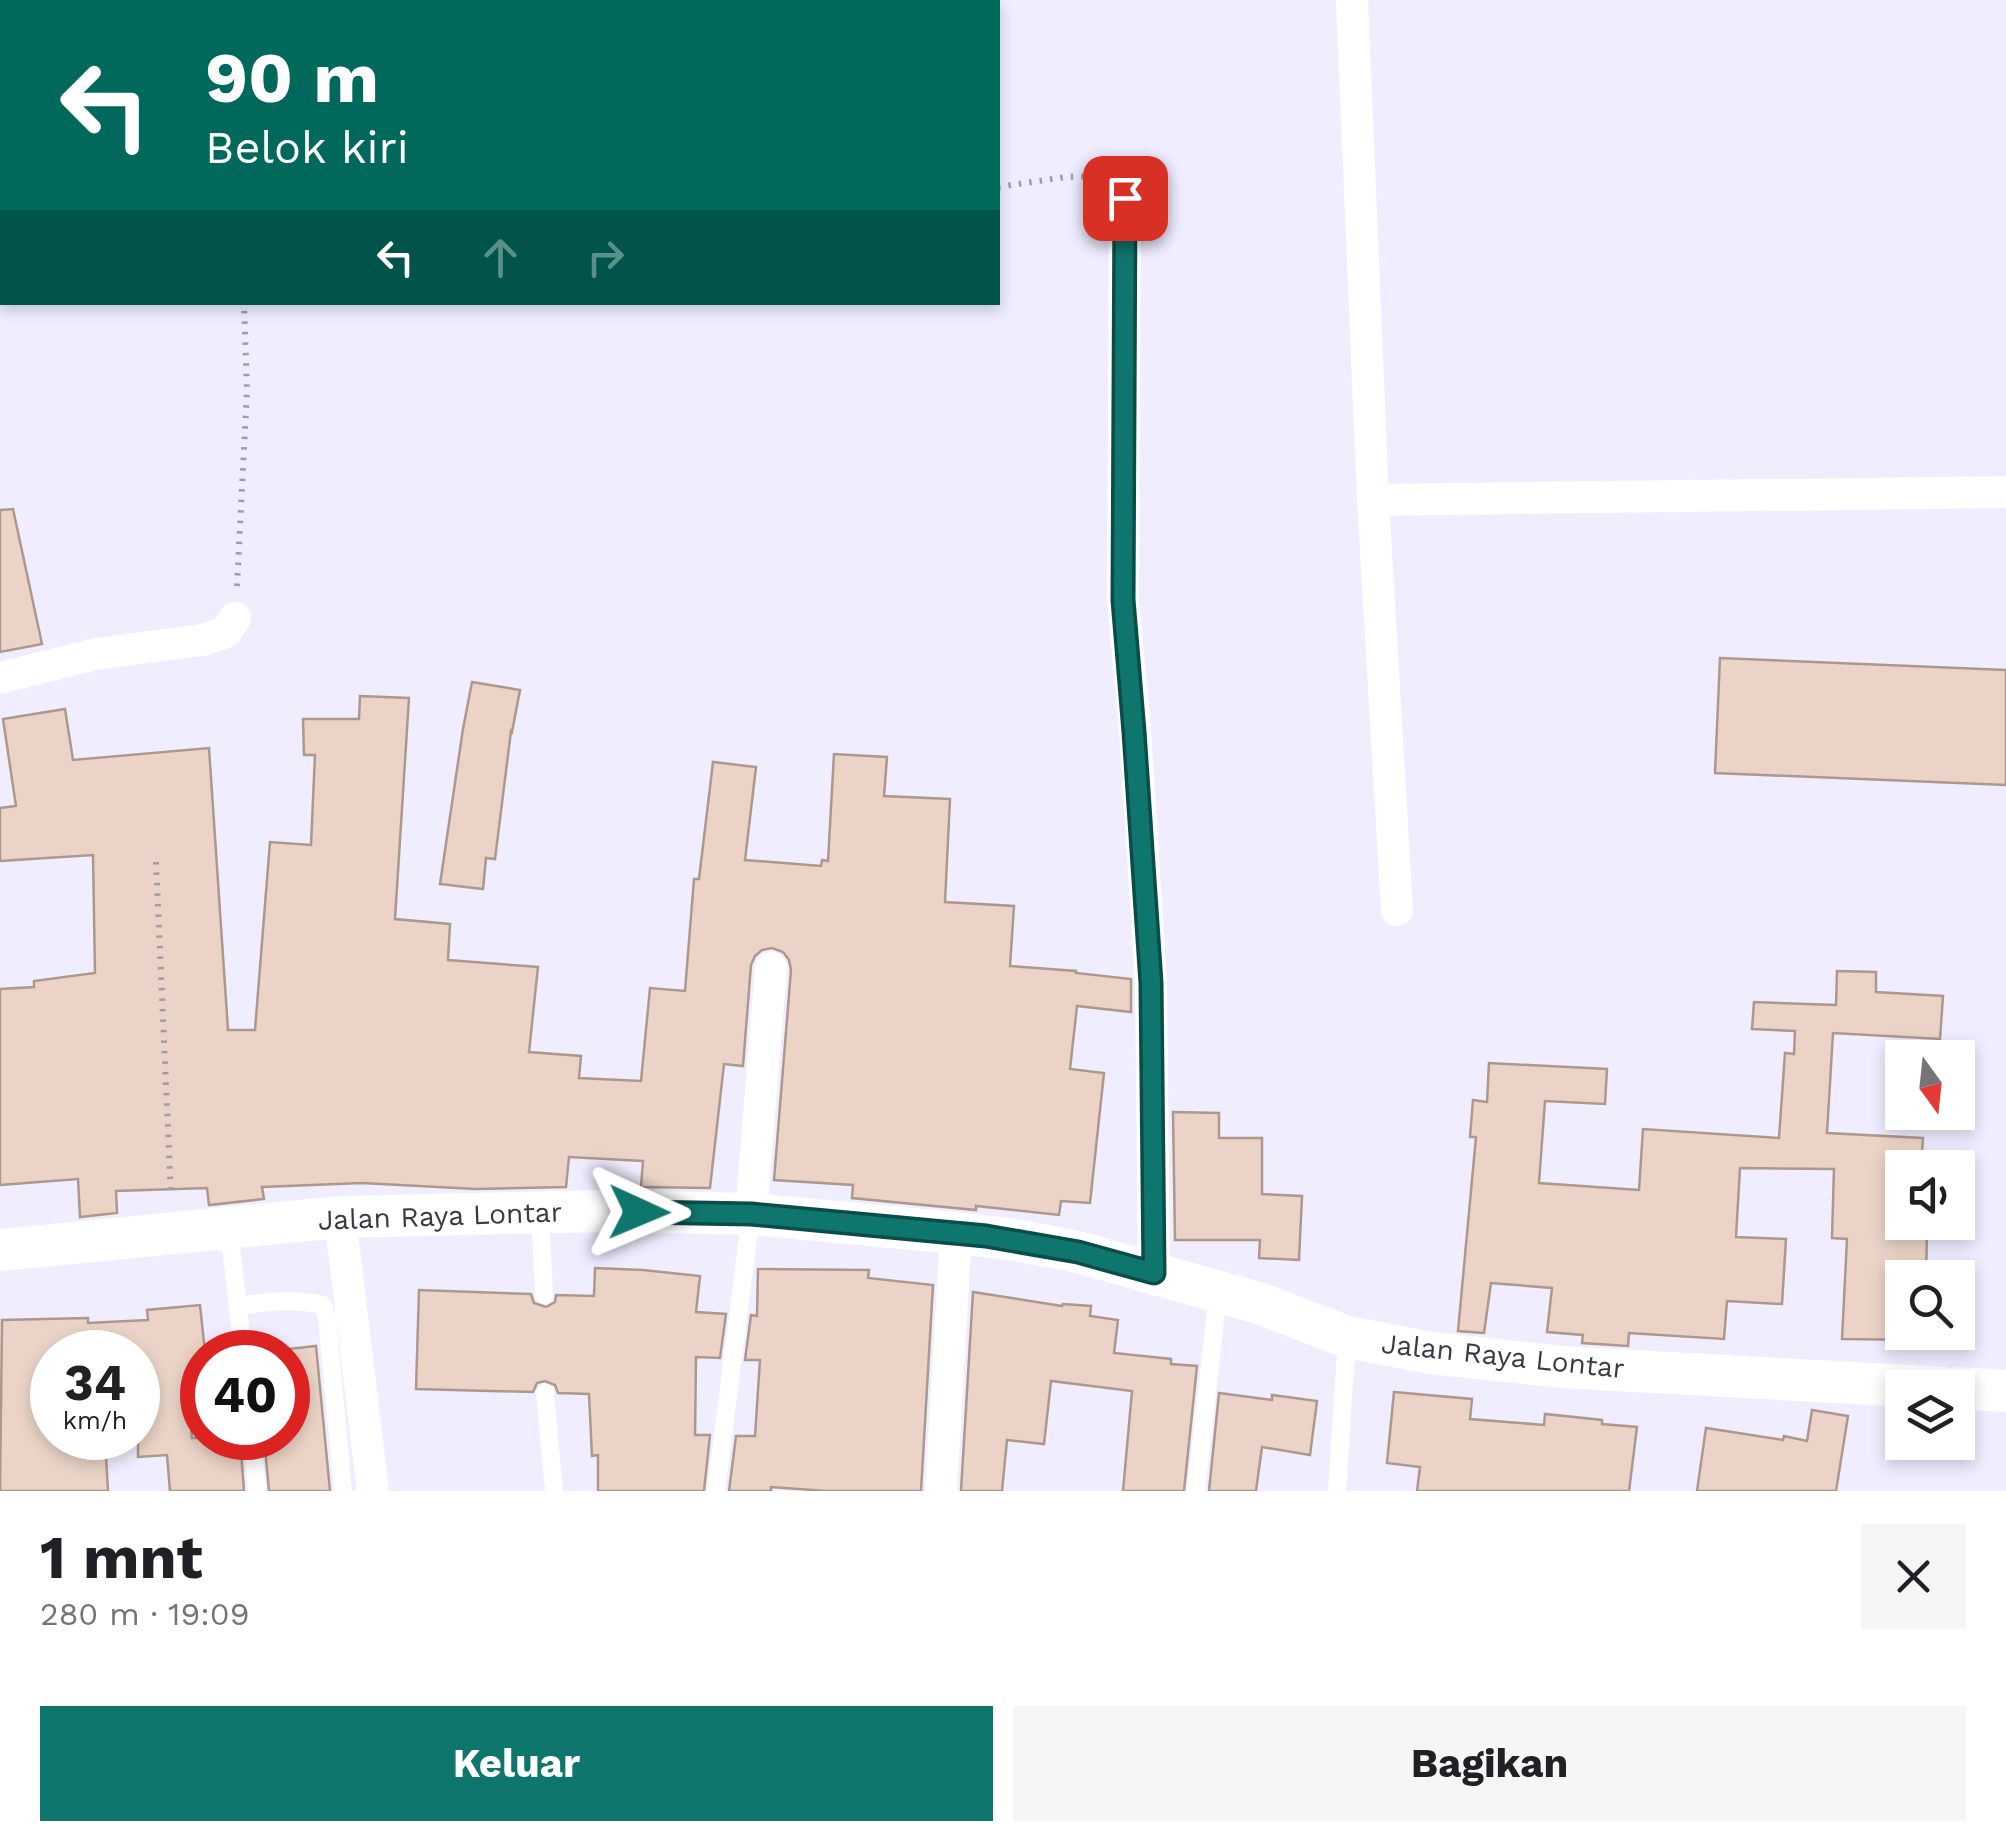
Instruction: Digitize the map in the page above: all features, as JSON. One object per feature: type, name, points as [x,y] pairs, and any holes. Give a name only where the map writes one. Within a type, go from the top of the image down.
[{"type":"street","points":[[1352,0],[1373,500],[1398,910]]},
{"type":"street","points":[[1128,179],[1123,600],[1151,983],[1154,1273]]},
{"type":"street","points":[[1373,500],[2006,492]]},
{"type":"street","points":[[0,678],[96,654],[202,640],[226,632],[235,618]]},
{"type":"street","points":[[751,1214],[771,968]]},
{"type":"street","name":"Jalan Raya Lontar","points":[[0,1250],[340,1217],[602,1211],[751,1214],[956,1232],[1062,1249],[1262,1304],[1347,1337],[1431,1353],[1562,1367],[1885,1385]]},
{"type":"street","points":[[340,1217],[373,1491]]},
{"type":"street","points":[[941,1491],[956,1232]]},
{"type":"street","points":[[1975,1389],[2006,1391]]},
{"type":"lane","points":[[540,1213],[544,1295]]},
{"type":"lane","points":[[716,1491],[751,1214]]},
{"type":"lane","points":[[228,1227],[240,1330]]},
{"type":"lane","points":[[1196,1491],[1218,1291]]},
{"type":"lane","points":[[238,1306],[276,1300],[323,1305],[342,1491]]},
{"type":"lane","points":[[1337,1491],[1347,1337]]},
{"type":"lane","points":[[545,1393],[554,1491]]},
{"type":"lane","points":[[254,1460],[257,1491]]},
{"type":"path","points":[[1000,188],[1066,177],[1128,179]]},
{"type":"path","points":[[235,618],[247,391],[244,305]]},
{"type":"path","points":[[156,862],[172,1232]]},
{"type":"building","points":[[13,509],[42,644],[0,652],[0,510]]},
{"type":"building","points":[[1720,658],[2006,670],[2006,785],[1715,773]]},
{"type":"building","points":[[472,682],[520,690],[495,859],[486,858],[483,889],[440,884]]},
{"type":"building","points":[[360,696],[409,698],[395,919],[450,924],[448,960],[538,967],[529,1052],[581,1056],[579,1078],[641,1081],[650,988],[685,991],[694,879],[699,879],[713,762],[756,767],[745,860],[821,866],[822,860],[828,861],[834,754],[887,757],[884,796],[950,799],[945,902],[1014,906],[1010,966],[1131,979],[1131,1012],[1077,1006],[1070,1069],[1104,1073],[1090,1203],[1061,1201],[1059,1215],[976,1206],[976,1210],[852,1198],[853,1185],[774,1180],[791,970],[783,952],[772,948],[762,950],[751,965],[743,1066],[724,1064],[710,1188],[641,1187],[643,1161],[569,1157],[566,1187],[476,1189],[362,1183],[262,1187],[264,1199],[209,1205],[207,1188],[116,1191],[117,1213],[80,1217],[78,1179],[0,1185],[0,989],[34,987],[34,981],[95,973],[93,855],[0,861],[0,808],[16,806],[3,719],[65,709],[73,760],[209,748],[228,1030],[255,1030],[270,842],[311,845],[315,755],[304,755],[303,719],[359,719]]},
{"type":"building","points":[[1837,971],[1876,972],[1876,992],[1943,996],[1940,1039],[1833,1033],[1827,1133],[1923,1138],[1922,1150],[1885,1150],[1885,1240],[1927,1240],[1926,1260],[1885,1260],[1885,1340],[1842,1339],[1847,1239],[1832,1238],[1834,1169],[1740,1168],[1736,1237],[1786,1239],[1782,1304],[1727,1301],[1724,1339],[1629,1333],[1628,1346],[1582,1343],[1583,1335],[1547,1332],[1552,1288],[1491,1283],[1484,1333],[1458,1331],[1476,1137],[1470,1137],[1473,1100],[1487,1102],[1489,1063],[1607,1069],[1605,1104],[1545,1101],[1539,1183],[1639,1190],[1643,1129],[1779,1138],[1785,1053],[1794,1054],[1795,1031],[1752,1029],[1754,1002],[1836,1005]]},
{"type":"building","points":[[1173,1112],[1219,1113],[1219,1138],[1262,1138],[1262,1194],[1302,1196],[1299,1260],[1259,1258],[1260,1240],[1175,1240]]},
{"type":"building","points":[[595,1268],[700,1276],[696,1312],[726,1314],[720,1358],[696,1357],[695,1435],[710,1435],[704,1491],[598,1491],[598,1455],[592,1456],[589,1394],[558,1393],[555,1385],[545,1381],[537,1383],[533,1392],[416,1389],[419,1290],[531,1294],[534,1303],[546,1307],[555,1302],[556,1295],[594,1296]]},
{"type":"building","points":[[758,1269],[869,1270],[868,1278],[933,1285],[921,1491],[771,1487],[771,1491],[729,1491],[736,1436],[755,1436],[760,1360],[745,1360],[751,1315],[757,1316]]},
{"type":"building","points":[[973,1292],[1062,1306],[1091,1306],[1090,1316],[1118,1320],[1114,1353],[1197,1366],[1184,1491],[1123,1491],[1132,1391],[1051,1381],[1044,1444],[1007,1440],[1002,1491],[961,1491]]},
{"type":"building","points":[[200,1305],[203,1330],[180,1330],[180,1460],[242,1460],[244,1491],[170,1491],[167,1455],[160,1455],[160,1330],[30,1330],[30,1460],[106,1460],[108,1491],[0,1491],[2,1320],[148,1320],[147,1310]]},
{"type":"building","points":[[316,1346],[330,1491],[269,1491],[266,1460],[310,1460],[310,1347]]},
{"type":"building","points":[[1394,1392],[1472,1399],[1470,1419],[1544,1425],[1545,1414],[1637,1427],[1629,1491],[1417,1491],[1420,1467],[1387,1463]]},
{"type":"building","points":[[1219,1393],[1317,1401],[1310,1455],[1262,1447],[1256,1491],[1209,1491]]},
{"type":"building","points":[[1812,1410],[1848,1416],[1836,1491],[1697,1491],[1706,1428],[1807,1441]]},
{"type":"route","points":[[639,1212],[751,1214],[986,1236],[1078,1252],[1154,1273],[1151,983],[1123,600],[1125,198]]}]
